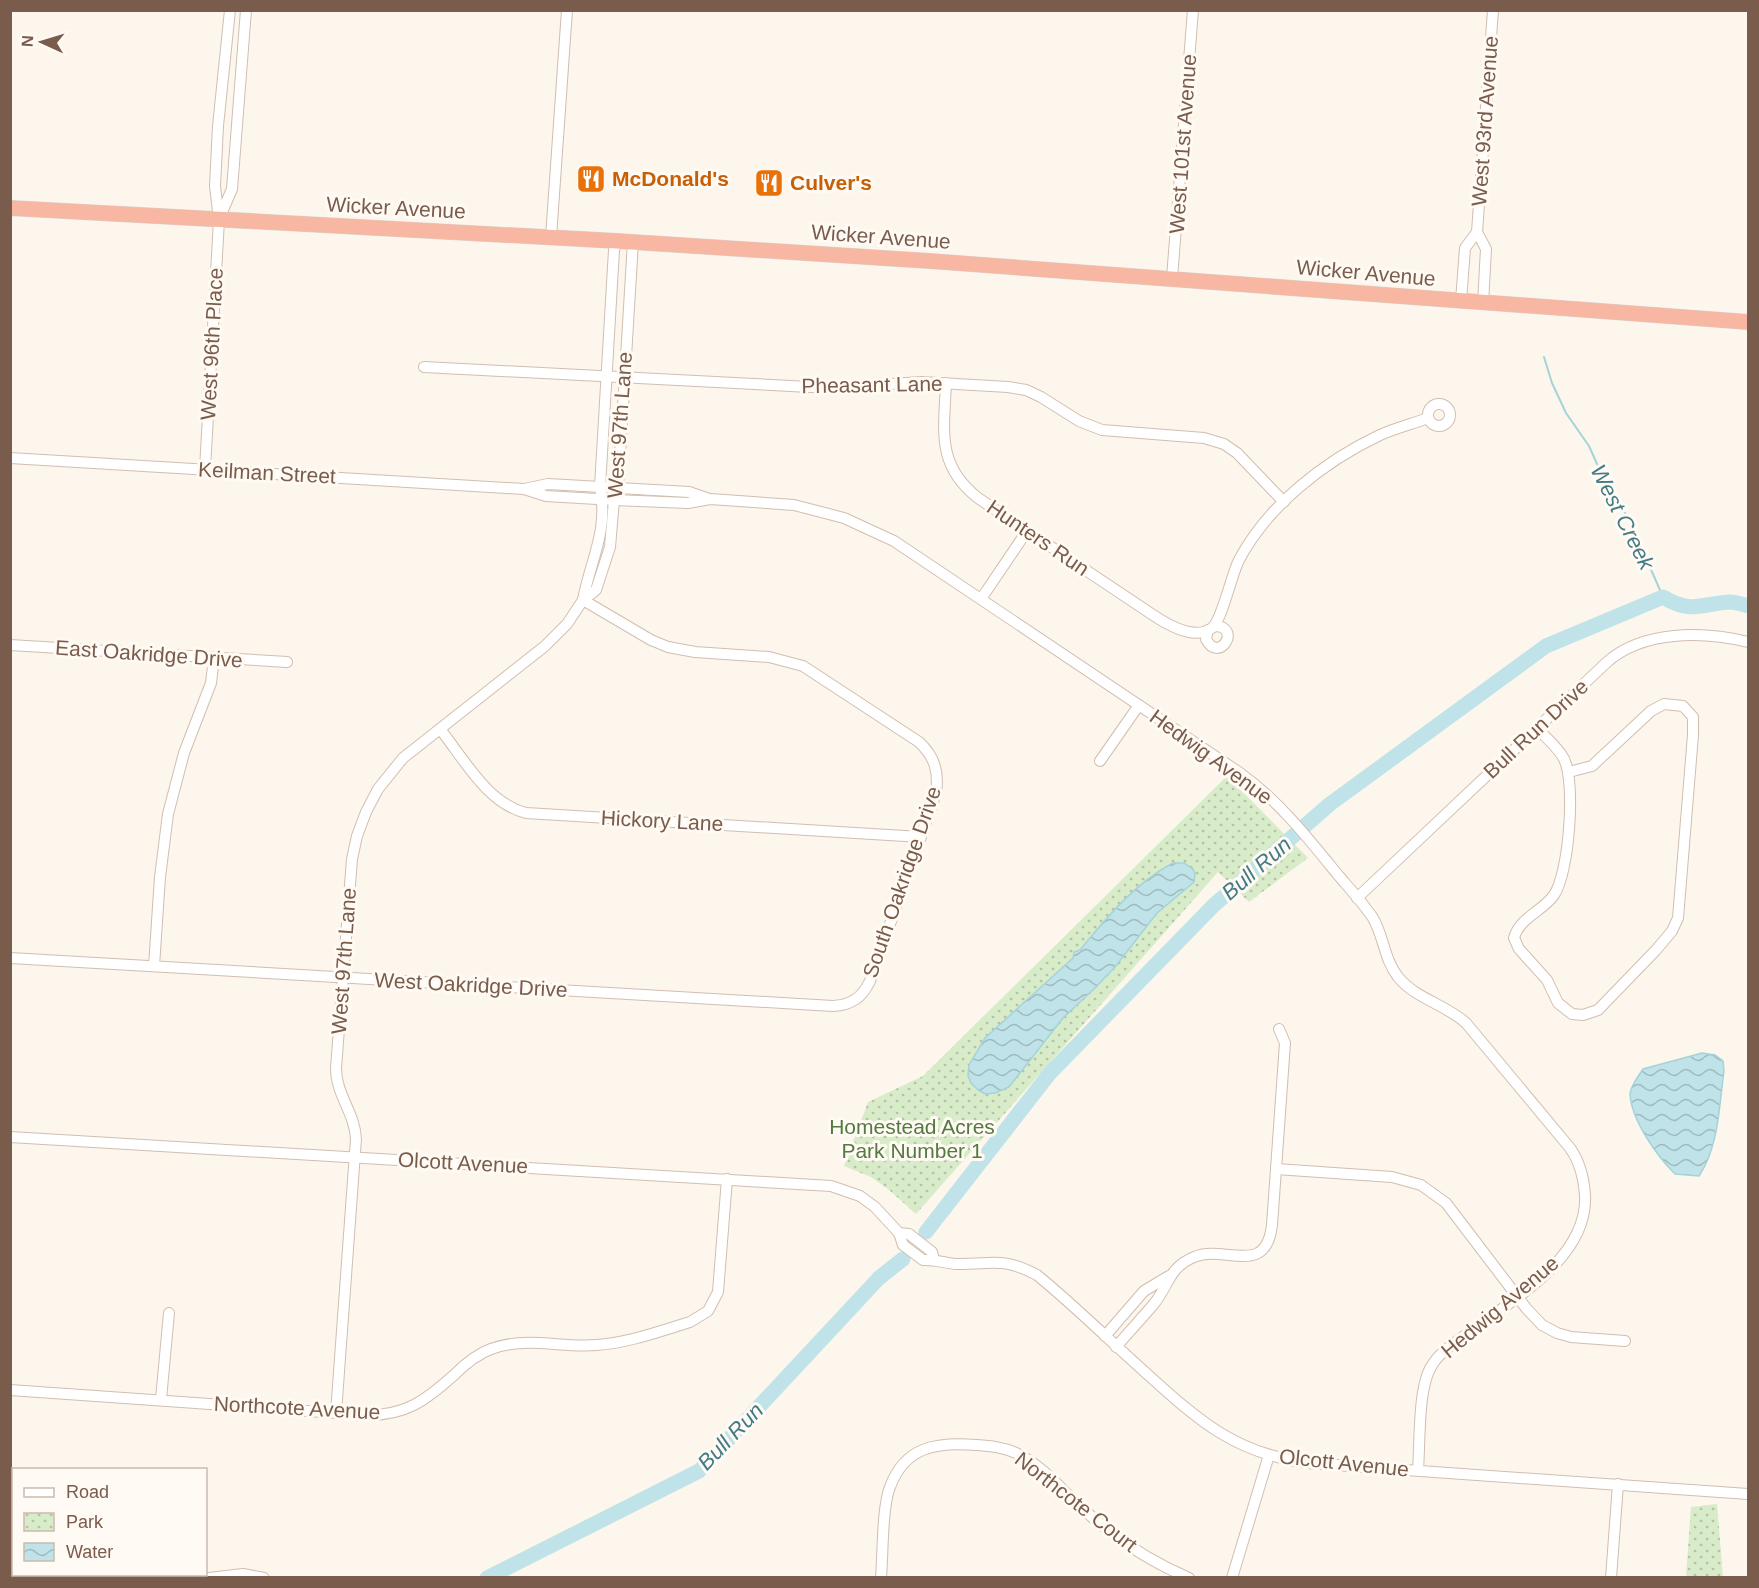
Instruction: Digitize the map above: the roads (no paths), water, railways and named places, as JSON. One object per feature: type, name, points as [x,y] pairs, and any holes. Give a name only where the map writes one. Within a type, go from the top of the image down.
[{"type":"highway","name":"Wicker Avenue","points":[[10,208],[552,237],[1172,278],[1749,322]]},
{"type":"street","name":"West 96th Place","points":[[205,469],[219,220],[215,186],[218,126],[230,10]]},
{"type":"street","name":"West 96th Place","points":[[219,220],[232,189],[246,10]]},
{"type":"street","points":[[552,237],[567,10]]},
{"type":"street","name":"West 101st Avenue","points":[[1172,278],[1193,10]]},
{"type":"street","name":"West 93rd Avenue","points":[[1483,303],[1486,249],[1477,232],[1493,10]]},
{"type":"street","name":"West 93rd Avenue","points":[[1461,301],[1465,248],[1477,232]]},
{"type":"street","name":"West 97th Lane","points":[[336,1413],[355,1157],[355,1124],[339,1090],[336,1075],[352,859],[361,824],[375,794],[394,767],[412,750],[552,640],[567,624],[583,600],[596,590],[606,563],[611,538],[608,500],[600,487],[614,250],[625,242]]},
{"type":"street","name":"West 97th Lane","points":[[608,500],[618,489],[624,376],[625,242]]},
{"type":"street","name":"Pheasant Lane","points":[[424,367],[822,387],[903,382],[1008,387],[1026,390],[1079,421],[1102,430],[1204,438],[1217,442],[1238,453],[1284,502]]},
{"type":"street","name":"Hunters Run","points":[[946,383],[943,440],[946,456],[953,472],[971,492],[1161,620],[1177,628],[1194,633],[1211,628],[1218,620],[1229,582],[1243,553],[1264,523],[1284,502]]},
{"type":"street","points":[[1284,502],[1341,456],[1381,435],[1428,418]]},
{"type":"street","name":"Keilman Street","points":[[10,458],[524,489],[548,484],[618,489]]},
{"type":"street","name":"Keilman Street","points":[[524,489],[538,495],[608,500]]},
{"type":"street","name":"Hedwig Avenue","points":[[618,489],[689,492],[710,500]]},
{"type":"street","name":"Hedwig Avenue","points":[[608,500],[688,503],[710,500],[794,506],[825,512],[855,522],[894,541],[1252,782],[1275,801],[1372,918],[1384,953],[1396,975],[1415,992],[1446,1007],[1466,1023],[1576,1157],[1583,1179],[1584,1212],[1573,1242],[1556,1263],[1451,1346],[1431,1367],[1423,1395],[1418,1470]]},
{"type":"street","points":[[981,599],[1027,531]]},
{"type":"street","name":"South Oakridge Drive","points":[[583,600],[651,640],[676,650],[769,657],[803,666],[919,742],[929,752],[936,764],[936,793],[870,981],[859,998]]},
{"type":"street","name":"Bull Run Drive","points":[[1357,898],[1613,657],[1631,647],[1664,638],[1688,635],[1722,637],[1749,642]]},
{"type":"street","name":"East Oakridge Drive","points":[[10,645],[287,662]]},
{"type":"street","points":[[154,966],[160,870],[168,814],[184,753],[211,683],[214,658]]},
{"type":"street","points":[[1537,728],[1560,752],[1569,772],[1570,796],[1562,880],[1549,902],[1518,927],[1514,938],[1519,949],[1547,980],[1558,1003],[1572,1014],[1583,1015],[1598,1010],[1662,944],[1678,918],[1693,717],[1687,709],[1664,704],[1655,708],[1592,766],[1569,772]]},
{"type":"street","points":[[1100,761],[1139,705]]},
{"type":"street","name":"Hickory Lane","points":[[440,729],[496,799],[508,807],[526,813],[921,837]]},
{"type":"street","name":"West Oakridge Drive","points":[[10,958],[833,1005],[846,1004],[859,998]]},
{"type":"street","points":[[1104,1336],[1144,1291],[1169,1276],[1181,1264],[1202,1254],[1253,1255],[1264,1249],[1268,1243],[1271,1231],[1285,1043],[1279,1029]]},
{"type":"street","name":"Olcott Avenue","points":[[10,1137],[820,1184],[840,1188],[868,1202],[899,1233],[903,1245],[923,1260],[934,1259],[951,1264],[1001,1262],[1029,1270],[1045,1281],[1182,1406],[1211,1429],[1237,1443],[1269,1455],[1307,1463],[1749,1494]]},
{"type":"street","points":[[1276,1169],[1392,1177],[1428,1188],[1446,1203],[1537,1320],[1557,1333],[1571,1337],[1625,1341]]},
{"type":"street","name":"Northcote Avenue","points":[[10,1390],[336,1413],[383,1415],[406,1409],[433,1394],[474,1358],[489,1349],[524,1342],[602,1345],[696,1320],[708,1311],[718,1292],[727,1179]]},
{"type":"street","points":[[1116,1347],[1155,1303],[1169,1276]]},
{"type":"street","points":[[161,1399],[169,1313]]},
{"type":"street","name":"Northcote Court","points":[[881,1578],[886,1504],[894,1476],[906,1461],[926,1448],[957,1443],[994,1446],[1015,1452],[1050,1477],[1105,1528],[1155,1561],[1189,1578]]},
{"type":"street","points":[[1232,1578],[1269,1455]]},
{"type":"street","points":[[1611,1578],[1618,1484]]},
{"type":"street","points":[[209,1578],[243,1574],[264,1578]]},
{"type":"water","points":[[1173,863],[1184,863],[1193,869],[1194,882],[1157,913],[1115,967],[1063,1018],[1009,1087],[995,1093],[985,1094],[978,1090],[971,1083],[968,1075],[969,1065],[985,1038],[1073,958],[1074,952],[1080,950],[1111,913],[1134,891],[1146,880]]},
{"type":"water","points":[[1702,1053],[1715,1055],[1723,1061],[1724,1071],[1714,1139],[1711,1152],[1699,1176],[1675,1174],[1653,1148],[1640,1127],[1630,1092],[1643,1069]]},
{"type":"waterway","name":"West Creek","points":[[1544,357],[1552,383],[1566,413],[1589,446],[1606,484],[1629,519],[1663,597]]},
{"type":"waterway","name":"Bull Run","points":[[926,1232],[1050,1073],[1214,905],[1330,804],[1546,646],[1663,597],[1689,607],[1729,602],[1748,606]]},
{"type":"waterway","name":"Bull Run","points":[[487,1578],[699,1471],[879,1278],[903,1259]]},
{"type":"place","name":"McDonald's","points":[[591,179]]},
{"type":"place","name":"Culver's","points":[[769,183]]},
{"type":"park label","name":"Homestead Acres Park Number 1","points":[[912,1139]]}]
